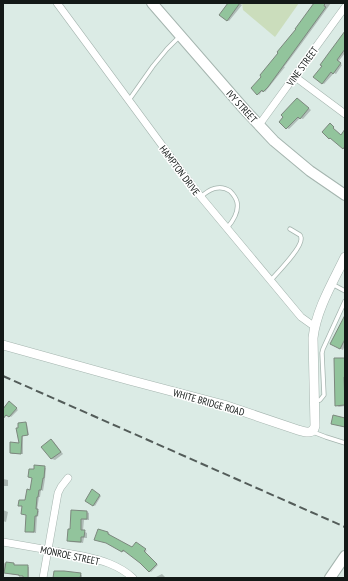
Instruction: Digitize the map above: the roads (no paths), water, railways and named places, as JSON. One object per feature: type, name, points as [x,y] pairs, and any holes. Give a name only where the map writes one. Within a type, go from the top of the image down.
[{"type":"main road","name":"IVY STREET","points":[[152,3],[274,141],[323,181],[345,195]]},
{"type":"main road","points":[[330,578],[345,556]]},
{"type":"street","name":"HAMPTON DRIVE","points":[[57,3],[201,197],[301,317],[315,327]]},
{"type":"street","name":"VINE STREET","points":[[259,125],[345,7]]},
{"type":"street","points":[[294,76],[345,114]]},
{"type":"street","points":[[312,432],[315,429],[313,338],[315,327],[318,314],[345,257]]},
{"type":"street","name":"WHITE BRIDGE ROAD","points":[[3,345],[224,405],[298,430],[308,433],[312,432]]},
{"type":"street","points":[[43,578],[58,493],[68,478]]},
{"type":"street","name":"MONROE STREET","points":[[3,542],[83,556],[112,564],[133,578]]},
{"type":"lane","points":[[129,100],[153,66],[180,36]]},
{"type":"lane","points":[[201,197],[216,188],[226,189],[231,192],[235,197],[237,210],[232,223],[227,228]]},
{"type":"lane","points":[[271,280],[292,256],[298,248],[301,240],[302,237],[290,229]]},
{"type":"lane","points":[[332,284],[345,291]]},
{"type":"lane","points":[[315,401],[320,400],[324,395],[323,349],[345,301]]},
{"type":"lane","points":[[312,432],[345,443]]},
{"type":"railway","points":[[3,376],[345,527]]}]
